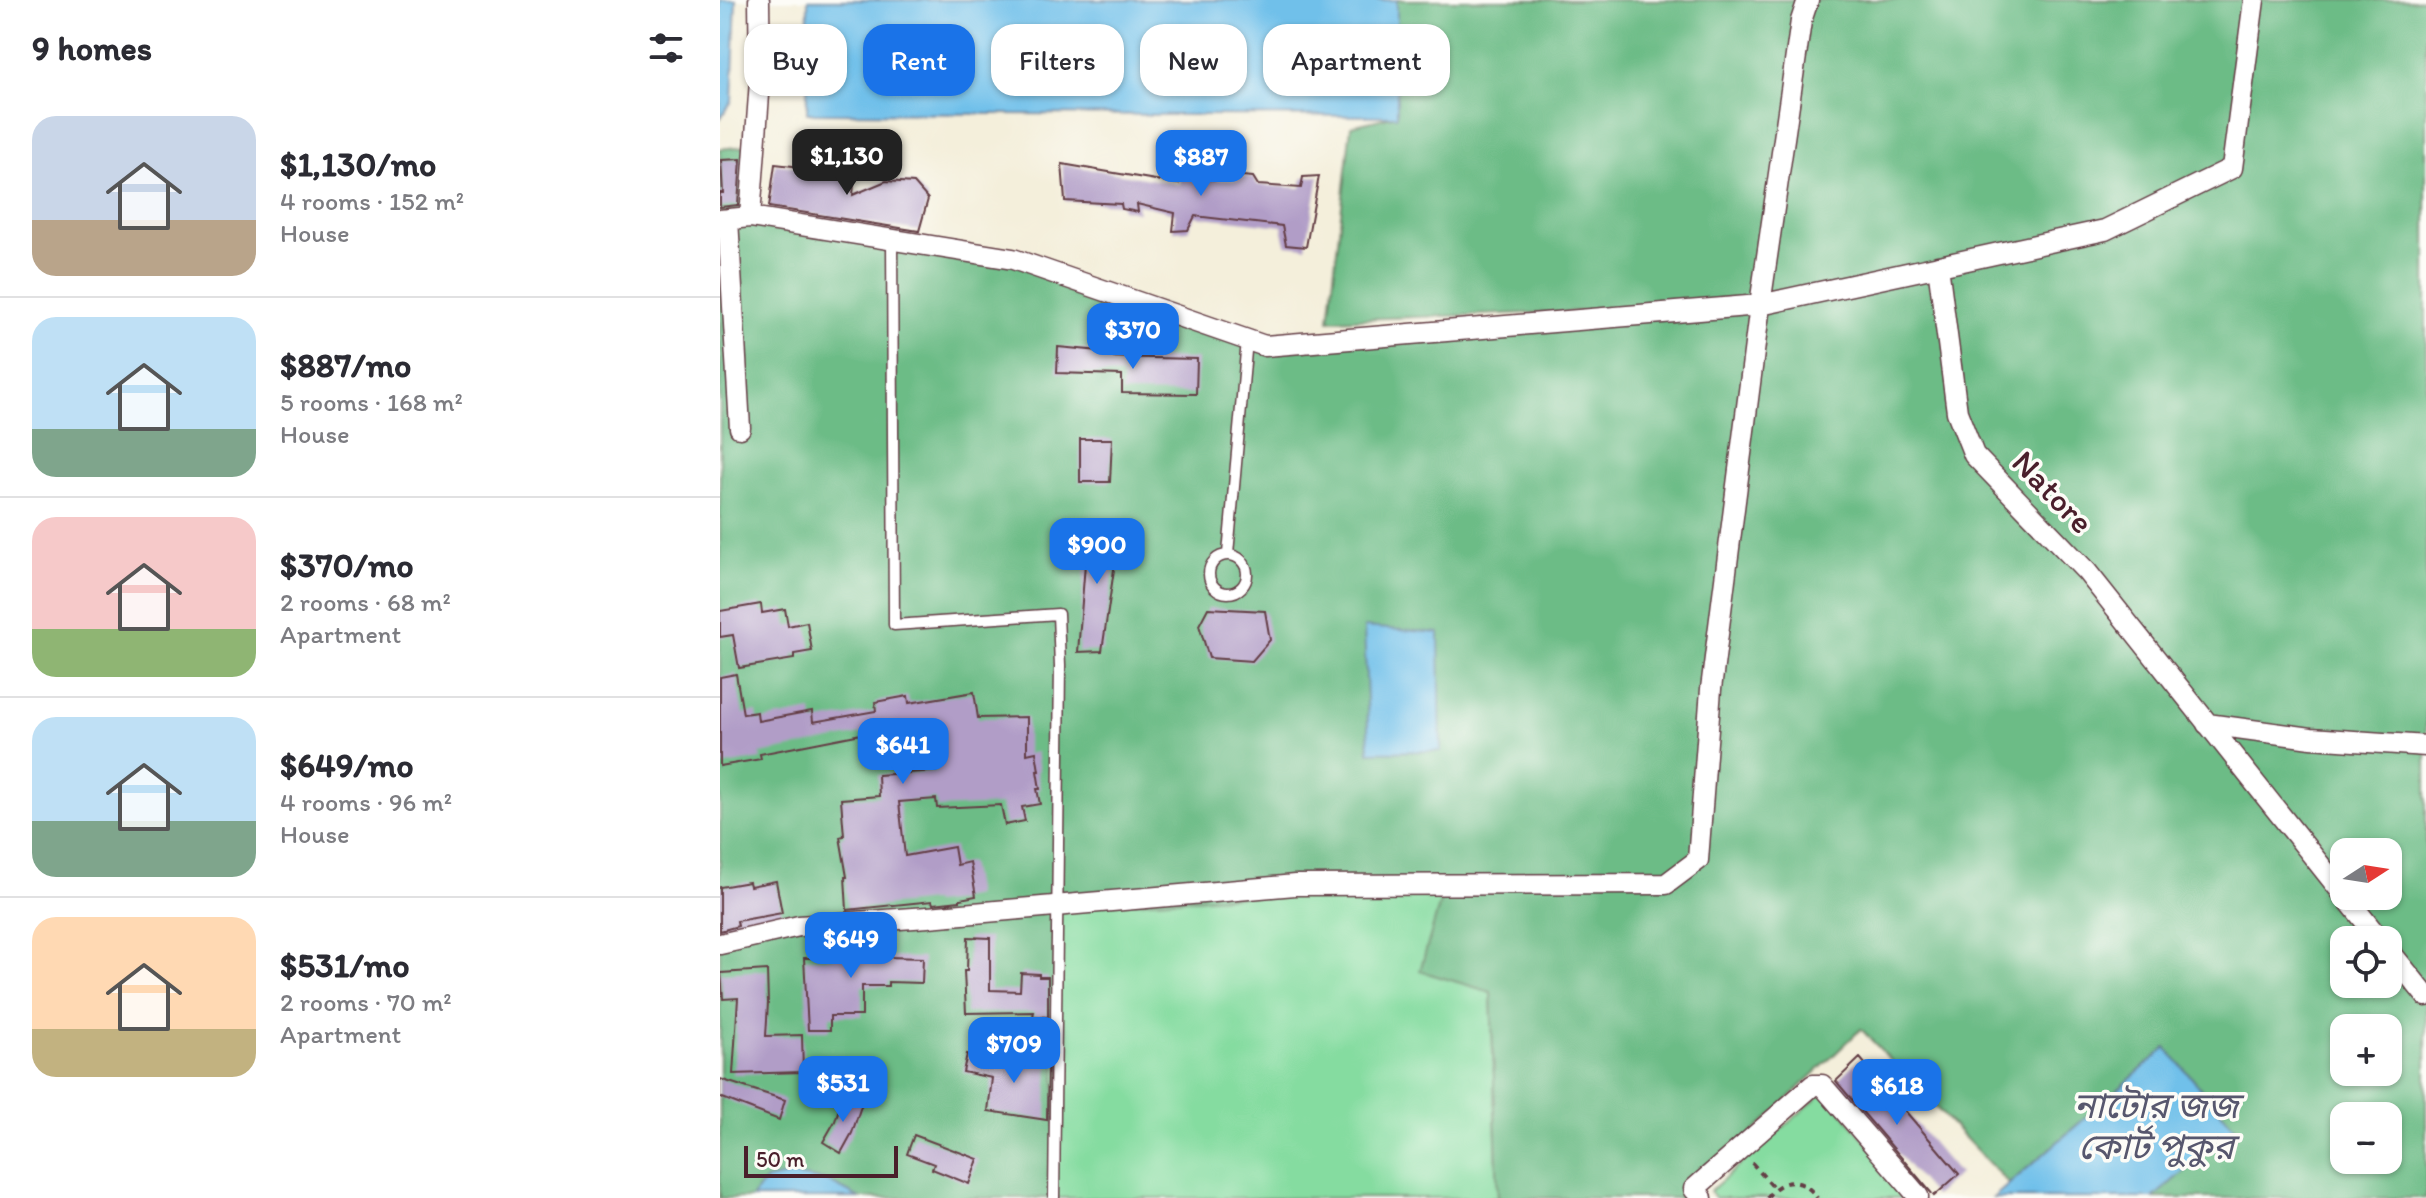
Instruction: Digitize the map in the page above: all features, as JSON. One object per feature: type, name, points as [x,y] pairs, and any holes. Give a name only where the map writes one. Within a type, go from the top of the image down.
[{"type":"street","points":[[750,217],[760,81],[759,0]]},
{"type":"street","points":[[720,944],[799,926],[1295,885],[1666,884],[1698,860],[1711,689],[1760,305],[1801,21],[1808,0]]},
{"type":"street","points":[[740,428],[724,219],[750,217],[1013,259],[1265,346],[1760,305],[2105,230],[2232,168],[2254,0]]},
{"type":"street","name":"Natore","points":[[1938,266],[1957,412],[1974,455],[2087,572],[2330,878]]},
{"type":"street","points":[[2207,724],[2311,738],[2426,746]]},
{"type":"street","name":"Natore","points":[[2356,910],[2369,926]]},
{"type":"street","points":[[2402,966],[2426,996]]},
{"type":"street","points":[[1702,1198],[1694,1189],[1813,1085],[1822,1085],[1918,1198]]},
{"type":"lane","points":[[892,239],[894,625],[1058,614],[1054,1198]]},
{"type":"lane","points":[[1228,554],[1247,340]]},
{"type":"path","points":[[1740,1149],[1774,1188]]},
{"type":"path","points":[[1767,1198],[1782,1183],[1800,1183],[1809,1187],[1817,1198]]},
{"type":"green space","points":[[1397,0],[2426,0],[2426,1198],[2153,1198],[2234,1127],[2166,1048],[2009,1184],[1861,1029],[1694,1189],[1702,1198],[1498,1198],[1491,992],[1420,971],[1445,885],[1057,906],[1054,1198],[720,1198],[720,149],[755,145],[750,217],[1013,259],[1265,346],[1735,306],[1329,320],[1351,126],[1397,115],[1397,96],[1450,96],[1450,24],[1397,24]]},
{"type":"green space","points":[[1445,885],[1491,992],[1498,1198],[1054,1198],[1057,906]]},
{"type":"green space","points":[[1825,1091],[1912,1198],[1715,1198],[1710,1191]]},
{"type":"water","points":[[720,0],[736,0],[732,101],[720,119]]},
{"type":"water","points":[[808,0],[1397,0],[1397,24],[1263,24],[1263,96],[1397,96],[1397,116],[807,113],[807,96],[847,96],[847,24],[808,24]]},
{"type":"water","points":[[1364,627],[1439,633],[1441,751],[1369,752]]},
{"type":"water","name":"নাটোর জজ কোর্ট পুকুর","points":[[2166,1048],[2234,1127],[2153,1198],[1993,1198]]},
{"type":"water","points":[[792,1175],[827,1181],[860,1198],[751,1198],[766,1180]]},
{"type":"building","points":[[1182,158],[1200,159],[1200,179],[1236,180],[1242,176],[1253,177],[1258,185],[1301,188],[1303,177],[1319,176],[1306,247],[1286,245],[1282,226],[1195,216],[1188,230],[1173,231],[1175,213],[1137,204],[1138,212],[1122,209],[1121,204],[1065,201],[1062,164],[1179,184]]},
{"type":"building","points":[[741,159],[738,205],[720,207],[720,193],[723,193],[721,160]]},
{"type":"building","points":[[775,164],[855,173],[853,195],[886,181],[914,183],[928,199],[919,231],[769,207]]},
{"type":"building","points":[[1058,347],[1110,352],[1109,357],[1197,359],[1196,394],[1122,393],[1122,375],[1057,373]]},
{"type":"building","points":[[1080,439],[1112,439],[1110,482],[1080,482]]},
{"type":"building","points":[[1088,526],[1120,529],[1102,651],[1078,652]]},
{"type":"building","points":[[761,604],[762,613],[785,609],[788,626],[807,622],[812,651],[794,654],[794,659],[739,668],[733,635],[720,637],[720,611]]},
{"type":"building","points":[[1208,608],[1265,611],[1270,640],[1252,661],[1209,658],[1199,625]]},
{"type":"building","points":[[736,674],[743,714],[757,712],[758,721],[812,711],[813,722],[876,711],[875,702],[908,696],[909,703],[974,692],[978,718],[1027,717],[1027,754],[1036,752],[1040,804],[1022,807],[1025,821],[1005,825],[1001,805],[937,808],[936,799],[899,802],[905,856],[954,847],[957,865],[970,862],[976,896],[933,904],[932,901],[847,910],[847,877],[840,837],[844,836],[841,799],[879,796],[878,775],[936,771],[927,721],[760,754],[761,759],[720,766],[720,677]]},
{"type":"building","points":[[776,881],[782,913],[737,921],[738,926],[720,931],[720,887]]},
{"type":"building","points":[[968,937],[990,938],[990,990],[1020,991],[1021,973],[1048,977],[1048,1017],[1033,1016],[1034,1012],[966,1013],[964,971],[967,971]]},
{"type":"building","points":[[833,939],[848,939],[849,947],[887,946],[887,957],[923,958],[922,983],[888,982],[888,986],[862,986],[862,1016],[830,1016],[830,1030],[808,1030],[804,958],[834,958]]},
{"type":"building","points":[[767,970],[766,1036],[802,1035],[803,1072],[733,1074],[738,998],[723,999],[721,973]]},
{"type":"building","points":[[967,1054],[1018,1064],[1018,1057],[1048,1059],[1047,1120],[988,1111],[992,1078],[963,1072]]},
{"type":"building","points":[[1860,1058],[1959,1174],[1934,1196],[1836,1081]]},
{"type":"building","points":[[720,1079],[785,1100],[779,1120],[720,1097]]},
{"type":"building","points":[[843,1096],[862,1103],[841,1153],[823,1142],[835,1121]]},
{"type":"building","points":[[914,1135],[978,1159],[969,1184],[932,1169],[934,1164],[907,1154]]}]
